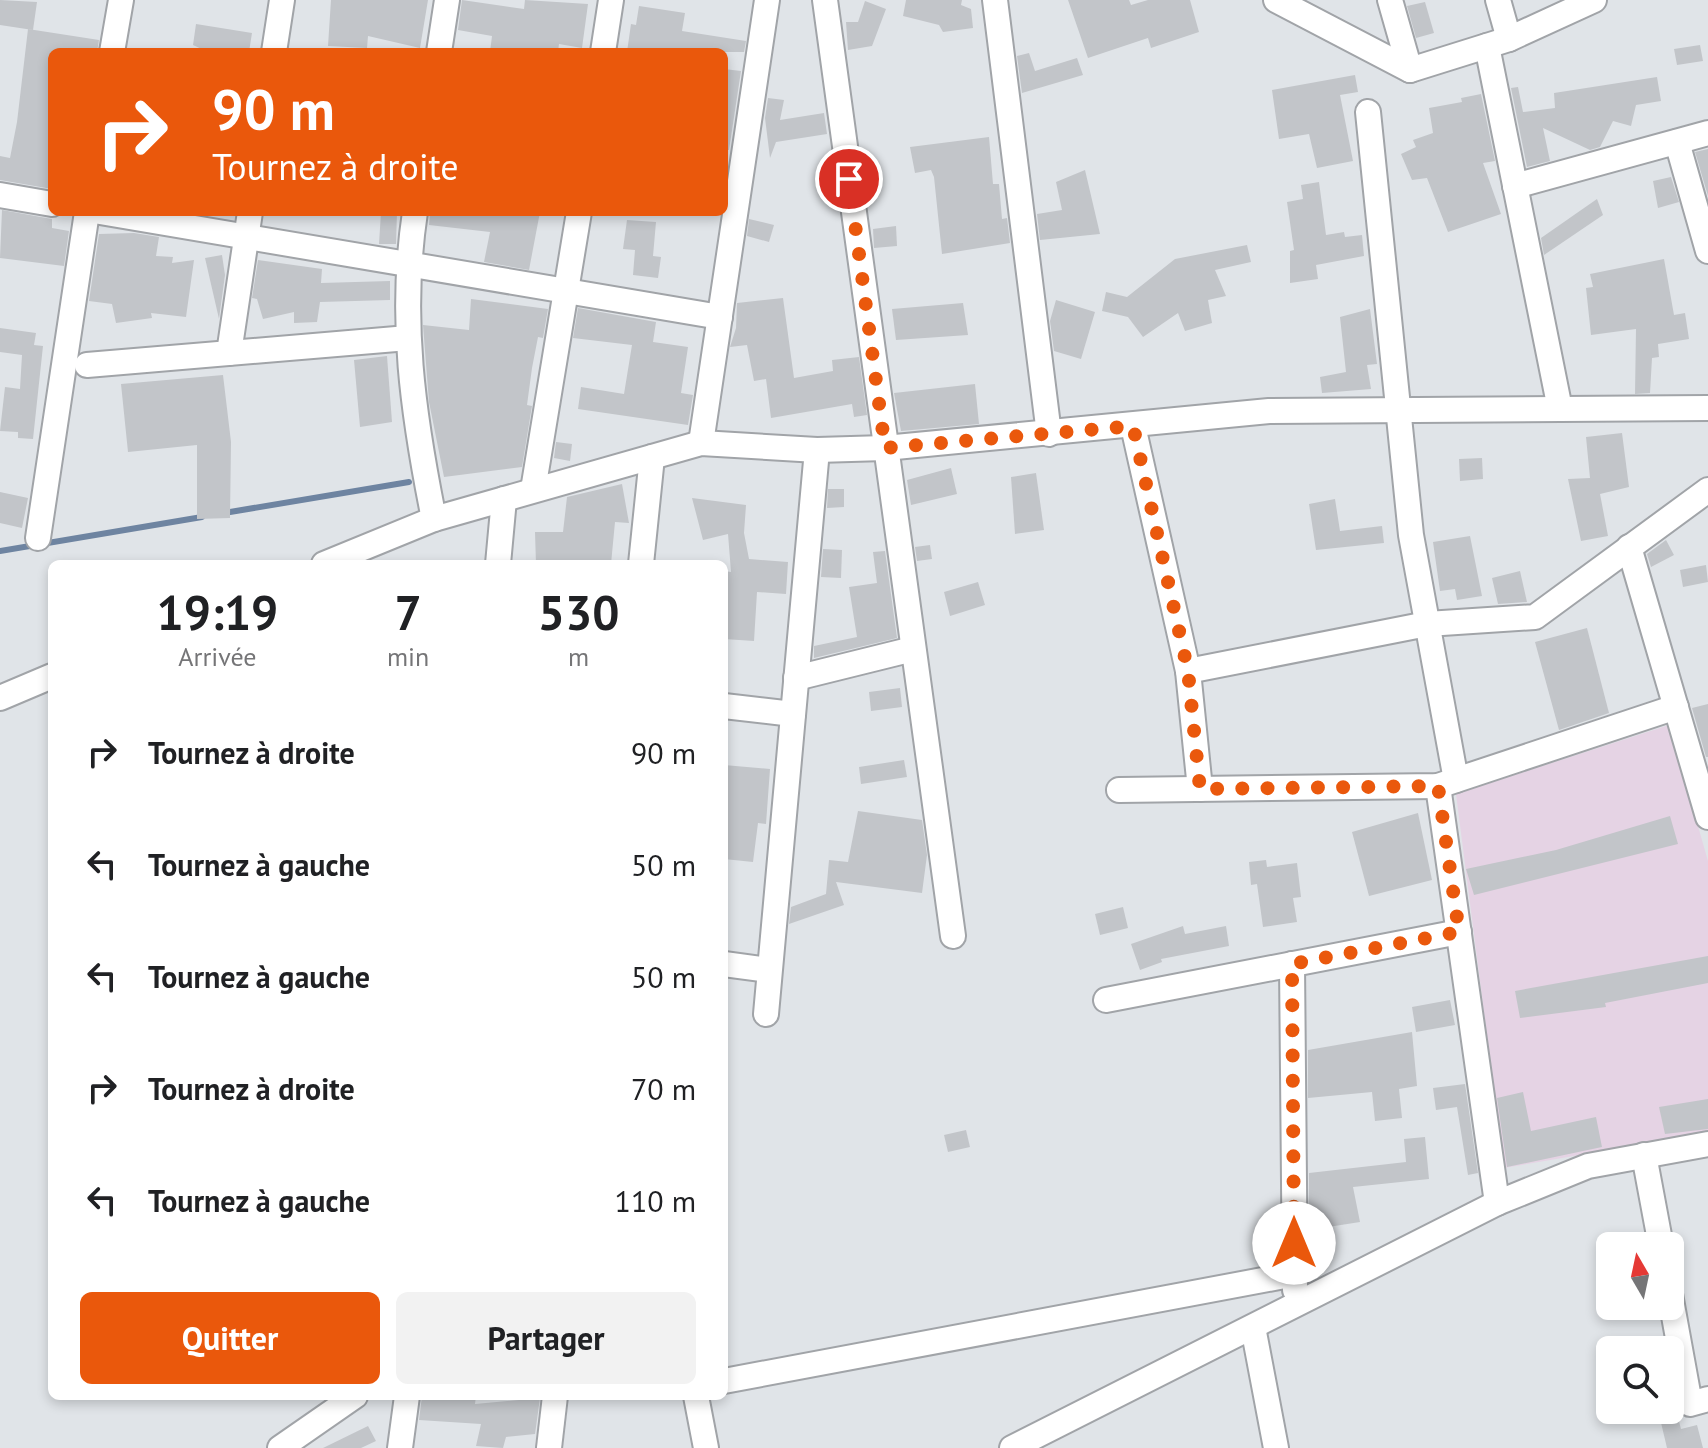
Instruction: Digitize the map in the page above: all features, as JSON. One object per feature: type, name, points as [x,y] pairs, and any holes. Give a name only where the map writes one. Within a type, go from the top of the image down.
[{"type":"street","points":[[113,48],[121,0]]},
{"type":"street","points":[[275,48],[282,0]]},
{"type":"street","points":[[440,48],[447,0]]},
{"type":"street","points":[[604,48],[611,0]]},
{"type":"street","points":[[701,443],[767,0]]},
{"type":"street","points":[[825,0],[953,936]]},
{"type":"street","points":[[995,0],[1049,434]]},
{"type":"street","points":[[1276,0],[1410,70],[1498,42],[1594,0]]},
{"type":"street","points":[[1390,0],[1410,70]]},
{"type":"street","points":[[1498,0],[1498,42],[1515,186],[1560,409]]},
{"type":"street","points":[[1368,112],[1411,535],[1427,624],[1447,783],[1459,932],[1497,1203]]},
{"type":"street","points":[[1515,186],[1708,133]]},
{"type":"street","points":[[1677,142],[1708,251]]},
{"type":"street","points":[[0,195],[48,203]]},
{"type":"street","points":[[38,538],[86,216]]},
{"type":"street","points":[[124,216],[720,317]]},
{"type":"street","points":[[229,353],[250,216]]},
{"type":"street","points":[[414,216],[407,264],[408,338],[414,421],[434,519]]},
{"type":"street","points":[[533,490],[578,216]]},
{"type":"street","points":[[87,365],[408,338]]},
{"type":"street","points":[[334,560],[434,519],[701,443],[817,450],[885,448],[1269,411],[1708,408]]},
{"type":"street","points":[[1133,426],[1188,671],[1200,789]]},
{"type":"street","points":[[766,1014],[817,450]]},
{"type":"street","points":[[641,560],[652,457]]},
{"type":"street","points":[[1188,671],[1427,624],[1535,617],[1708,490]]},
{"type":"street","points":[[498,560],[504,499]]},
{"type":"street","points":[[1629,547],[1708,817]]},
{"type":"street","points":[[796,678],[913,649]]},
{"type":"street","points":[[0,698],[48,678]]},
{"type":"street","points":[[728,706],[793,714]]},
{"type":"street","points":[[1119,790],[1447,783],[1676,707]]},
{"type":"street","points":[[1106,1000],[1459,932]]},
{"type":"street","points":[[1292,964],[1295,1305]]},
{"type":"street","points":[[728,965],[769,970]]},
{"type":"street","points":[[1012,1448],[1497,1203],[1588,1166],[1708,1144]]},
{"type":"street","points":[[1644,1155],[1658,1232]]},
{"type":"street","points":[[728,1380],[1295,1274]]},
{"type":"street","points":[[1675,1320],[1690,1404],[1708,1399]]},
{"type":"street","points":[[1253,1327],[1276,1448]]},
{"type":"street","points":[[280,1448],[349,1400]]},
{"type":"street","points":[[400,1448],[406,1400]]},
{"type":"street","points":[[549,1448],[555,1400]]},
{"type":"street","points":[[697,1400],[706,1448]]},
{"type":"shaded area","points":[[1669,725],[1708,861],[1708,1133],[1504,1168],[1456,794]]},
{"type":"building","points":[[0,0],[37,2],[33,30],[0,25]]},
{"type":"building","points":[[331,0],[428,0],[420,48],[368,36],[367,48],[328,46]]},
{"type":"building","points":[[462,0],[524,9],[525,0],[588,4],[582,48],[559,44],[558,48],[490,48],[492,36],[458,30]]},
{"type":"building","points":[[906,0],[962,0],[961,5],[971,9],[973,28],[943,32],[939,25],[903,16]]},
{"type":"building","points":[[1068,0],[1129,0],[1131,5],[1148,0],[1190,0],[1199,32],[1151,48],[1148,38],[1088,58]]},
{"type":"building","points":[[865,1],[886,9],[872,46],[848,50],[846,22],[858,22]]},
{"type":"building","points":[[1425,2],[1434,33],[1416,38],[1407,6]]},
{"type":"building","points":[[639,6],[685,13],[682,31],[746,41],[744,52],[728,52],[728,48],[628,48],[631,24],[636,25]]},
{"type":"building","points":[[196,24],[252,33],[250,48],[199,48],[193,45]]},
{"type":"building","points":[[28,29],[99,40],[98,48],[48,48],[48,188],[0,180],[0,156],[10,158]]},
{"type":"building","points":[[1700,45],[1703,61],[1677,65],[1674,49]]},
{"type":"building","points":[[1029,53],[1035,71],[1077,58],[1083,75],[1022,93],[1017,56]]},
{"type":"building","points":[[728,69],[741,71],[728,150]]},
{"type":"building","points":[[1355,75],[1358,92],[1340,95],[1353,161],[1317,168],[1309,134],[1279,139],[1272,90]]},
{"type":"building","points":[[1657,77],[1661,101],[1636,105],[1631,126],[1613,121],[1600,147],[1590,150],[1543,128],[1550,161],[1527,167],[1511,88],[1518,87],[1523,112],[1555,108],[1554,93]]},
{"type":"building","points":[[1481,94],[1495,161],[1483,163],[1501,214],[1448,232],[1427,178],[1412,180],[1401,154],[1416,147],[1413,140],[1433,133],[1429,108],[1462,102],[1461,98]]},
{"type":"building","points":[[768,98],[784,100],[780,120],[824,113],[827,134],[776,142],[770,158],[765,118]]},
{"type":"building","points":[[989,137],[993,184],[999,184],[1002,219],[1007,218],[1010,243],[942,254],[934,177],[931,170],[915,173],[910,147]]},
{"type":"building","points":[[1708,149],[1708,196],[1695,152]]},
{"type":"building","points":[[1085,170],[1100,234],[1040,240],[1037,214],[1062,210],[1056,182]]},
{"type":"building","points":[[1671,177],[1679,202],[1658,208],[1653,181]]},
{"type":"building","points":[[1319,182],[1326,235],[1344,232],[1345,237],[1362,235],[1364,256],[1316,265],[1318,279],[1290,283],[1290,251],[1294,250],[1287,202],[1303,199],[1301,185]]},
{"type":"building","points":[[1597,199],[1603,215],[1544,255],[1541,238]]},
{"type":"building","points":[[2,210],[52,219],[52,228],[69,231],[64,266],[0,258]]},
{"type":"building","points":[[381,216],[397,216],[396,244],[379,244]]},
{"type":"building","points":[[430,216],[539,216],[529,270],[484,262],[490,232],[429,225]]},
{"type":"building","points":[[749,219],[774,225],[769,242],[747,236]]},
{"type":"building","points":[[627,220],[656,222],[653,256],[661,257],[658,278],[633,275],[635,250],[623,249]]},
{"type":"building","points":[[896,226],[897,246],[874,248],[873,229]]},
{"type":"building","points":[[134,233],[159,237],[156,256],[173,257],[172,263],[194,260],[186,317],[151,313],[152,318],[116,323],[112,304],[89,301],[99,234]]},
{"type":"building","points":[[1247,245],[1251,262],[1215,270],[1226,296],[1208,300],[1212,323],[1185,331],[1178,313],[1143,337],[1128,317],[1102,311],[1106,292],[1127,297],[1175,259]]},
{"type":"building","points":[[222,255],[225,275],[219,319],[205,258]]},
{"type":"building","points":[[1664,259],[1674,315],[1685,313],[1689,339],[1658,344],[1659,357],[1652,358],[1650,393],[1635,394],[1636,329],[1591,335],[1586,288],[1593,287],[1590,274]]},
{"type":"building","points":[[258,260],[322,269],[321,283],[390,281],[390,300],[320,302],[317,322],[294,323],[294,312],[263,319],[257,299],[252,298]]},
{"type":"building","points":[[783,298],[794,378],[833,371],[832,360],[859,357],[867,415],[854,417],[852,404],[771,418],[766,379],[754,381],[747,345],[730,347],[736,328],[737,303]]},
{"type":"building","points":[[471,299],[548,309],[543,338],[538,337],[532,368],[527,405],[532,406],[522,467],[444,477],[429,402],[423,325],[469,330]]},
{"type":"building","points":[[1056,300],[1095,312],[1081,359],[1054,351],[1050,321]]},
{"type":"building","points":[[963,303],[968,335],[896,340],[892,309]]},
{"type":"building","points":[[578,308],[656,322],[653,342],[688,347],[681,393],[693,395],[688,425],[578,409],[581,387],[624,394],[632,345],[573,338]]},
{"type":"building","points":[[1370,309],[1377,364],[1367,365],[1371,389],[1322,393],[1320,377],[1346,372],[1340,317]]},
{"type":"building","points":[[0,328],[36,333],[34,345],[43,346],[33,439],[18,438],[18,432],[0,431],[5,387],[20,389],[22,355],[0,352]]},
{"type":"building","points":[[387,356],[392,422],[360,427],[354,360]]},
{"type":"building","points":[[223,375],[231,442],[230,518],[197,519],[197,445],[128,452],[121,384]]},
{"type":"building","points":[[975,384],[979,424],[901,431],[894,393]]},
{"type":"building","points":[[1622,433],[1629,487],[1600,494],[1608,536],[1581,541],[1568,479],[1590,478],[1586,437]]},
{"type":"building","points":[[556,442],[572,444],[570,461],[554,458]]},
{"type":"building","points":[[1482,458],[1483,479],[1460,481],[1459,459]]},
{"type":"building","points":[[951,468],[957,494],[911,505],[907,480]]},
{"type":"building","points":[[1036,473],[1044,530],[1015,534],[1011,477]]},
{"type":"building","points":[[622,484],[629,523],[615,522],[611,560],[536,560],[535,532],[563,532],[567,497]]},
{"type":"building","points":[[828,489],[844,489],[844,507],[827,508]]},
{"type":"building","points":[[0,492],[28,498],[22,528],[0,523]]},
{"type":"building","points":[[692,498],[746,505],[744,533],[749,559],[788,562],[786,594],[757,592],[754,641],[728,639],[728,572],[731,572],[728,534],[703,540]]},
{"type":"building","points":[[1335,499],[1340,531],[1382,526],[1384,543],[1316,550],[1309,504]]},
{"type":"building","points":[[1470,536],[1482,596],[1457,600],[1455,589],[1440,591],[1433,542]]},
{"type":"building","points":[[1666,540],[1674,555],[1651,567],[1647,554]]},
{"type":"building","points":[[930,545],[932,559],[917,561],[915,547]]},
{"type":"building","points":[[823,549],[842,550],[841,578],[821,577]]},
{"type":"building","points":[[885,551],[897,638],[814,658],[814,646],[857,637],[849,587],[877,583],[873,552]]},
{"type":"building","points":[[1706,565],[1708,582],[1683,587],[1680,570]]},
{"type":"building","points":[[1520,571],[1527,602],[1498,604],[1492,578]]},
{"type":"building","points":[[978,582],[985,605],[950,616],[944,592]]},
{"type":"building","points":[[1587,628],[1609,713],[1559,730],[1535,642]]},
{"type":"building","points":[[900,688],[902,707],[871,711],[869,692]]},
{"type":"building","points":[[1708,704],[1708,757],[1706,757],[1692,708]]},
{"type":"building","points":[[904,760],[907,777],[861,784],[859,767]]},
{"type":"building","points":[[728,765],[770,769],[766,824],[758,823],[753,862],[728,859]]},
{"type":"building","points":[[858,811],[922,820],[927,855],[922,893],[836,882],[844,905],[789,924],[791,907],[826,894],[829,860],[848,862]]},
{"type":"building","points":[[1418,813],[1432,880],[1369,896],[1352,832]]},
{"type":"building","points":[[1670,816],[1678,844],[1474,895],[1466,869],[1556,850]]},
{"type":"building","points":[[1266,860],[1267,867],[1297,863],[1301,897],[1293,898],[1297,922],[1263,927],[1257,884],[1251,885],[1249,862]]},
{"type":"building","points":[[1123,907],[1128,928],[1100,935],[1095,914]]},
{"type":"building","points":[[1183,926],[1185,934],[1226,926],[1229,946],[1161,959],[1162,962],[1140,970],[1131,944]]},
{"type":"building","points":[[1708,956],[1708,983],[1605,1003],[1606,1007],[1520,1018],[1515,991]]},
{"type":"building","points":[[1450,1000],[1455,1025],[1416,1032],[1412,1007]]},
{"type":"building","points":[[1412,1032],[1417,1086],[1399,1089],[1402,1118],[1375,1121],[1372,1092],[1308,1098],[1308,1050]]},
{"type":"building","points":[[1465,1084],[1478,1173],[1468,1175],[1457,1107],[1436,1110],[1433,1088]]},
{"type":"building","points":[[1523,1092],[1531,1131],[1596,1117],[1602,1147],[1507,1167],[1497,1098]]},
{"type":"building","points":[[1708,1099],[1708,1129],[1665,1134],[1659,1107]]},
{"type":"building","points":[[966,1130],[970,1147],[948,1152],[944,1135]]},
{"type":"building","points":[[1425,1137],[1429,1179],[1353,1187],[1360,1222],[1309,1230],[1309,1173],[1406,1162],[1404,1139]]},
{"type":"building","points":[[422,1400],[476,1400],[475,1404],[540,1400],[535,1434],[506,1437],[503,1448],[476,1446],[481,1424],[419,1420]]},
{"type":"building","points":[[1661,1424],[1680,1424],[1681,1429],[1697,1425],[1703,1448],[1667,1448]]},
{"type":"building","points":[[368,1426],[376,1441],[361,1448],[323,1448]]},
{"type":"waterway","points":[[224,513],[409,482]]},
{"type":"waterway","points":[[0,551],[202,517]]},
{"type":"route","points":[[849,179],[885,448],[1133,426],[1188,671],[1200,789],[1438,786],[1459,932],[1292,964],[1294,1243]]}]
